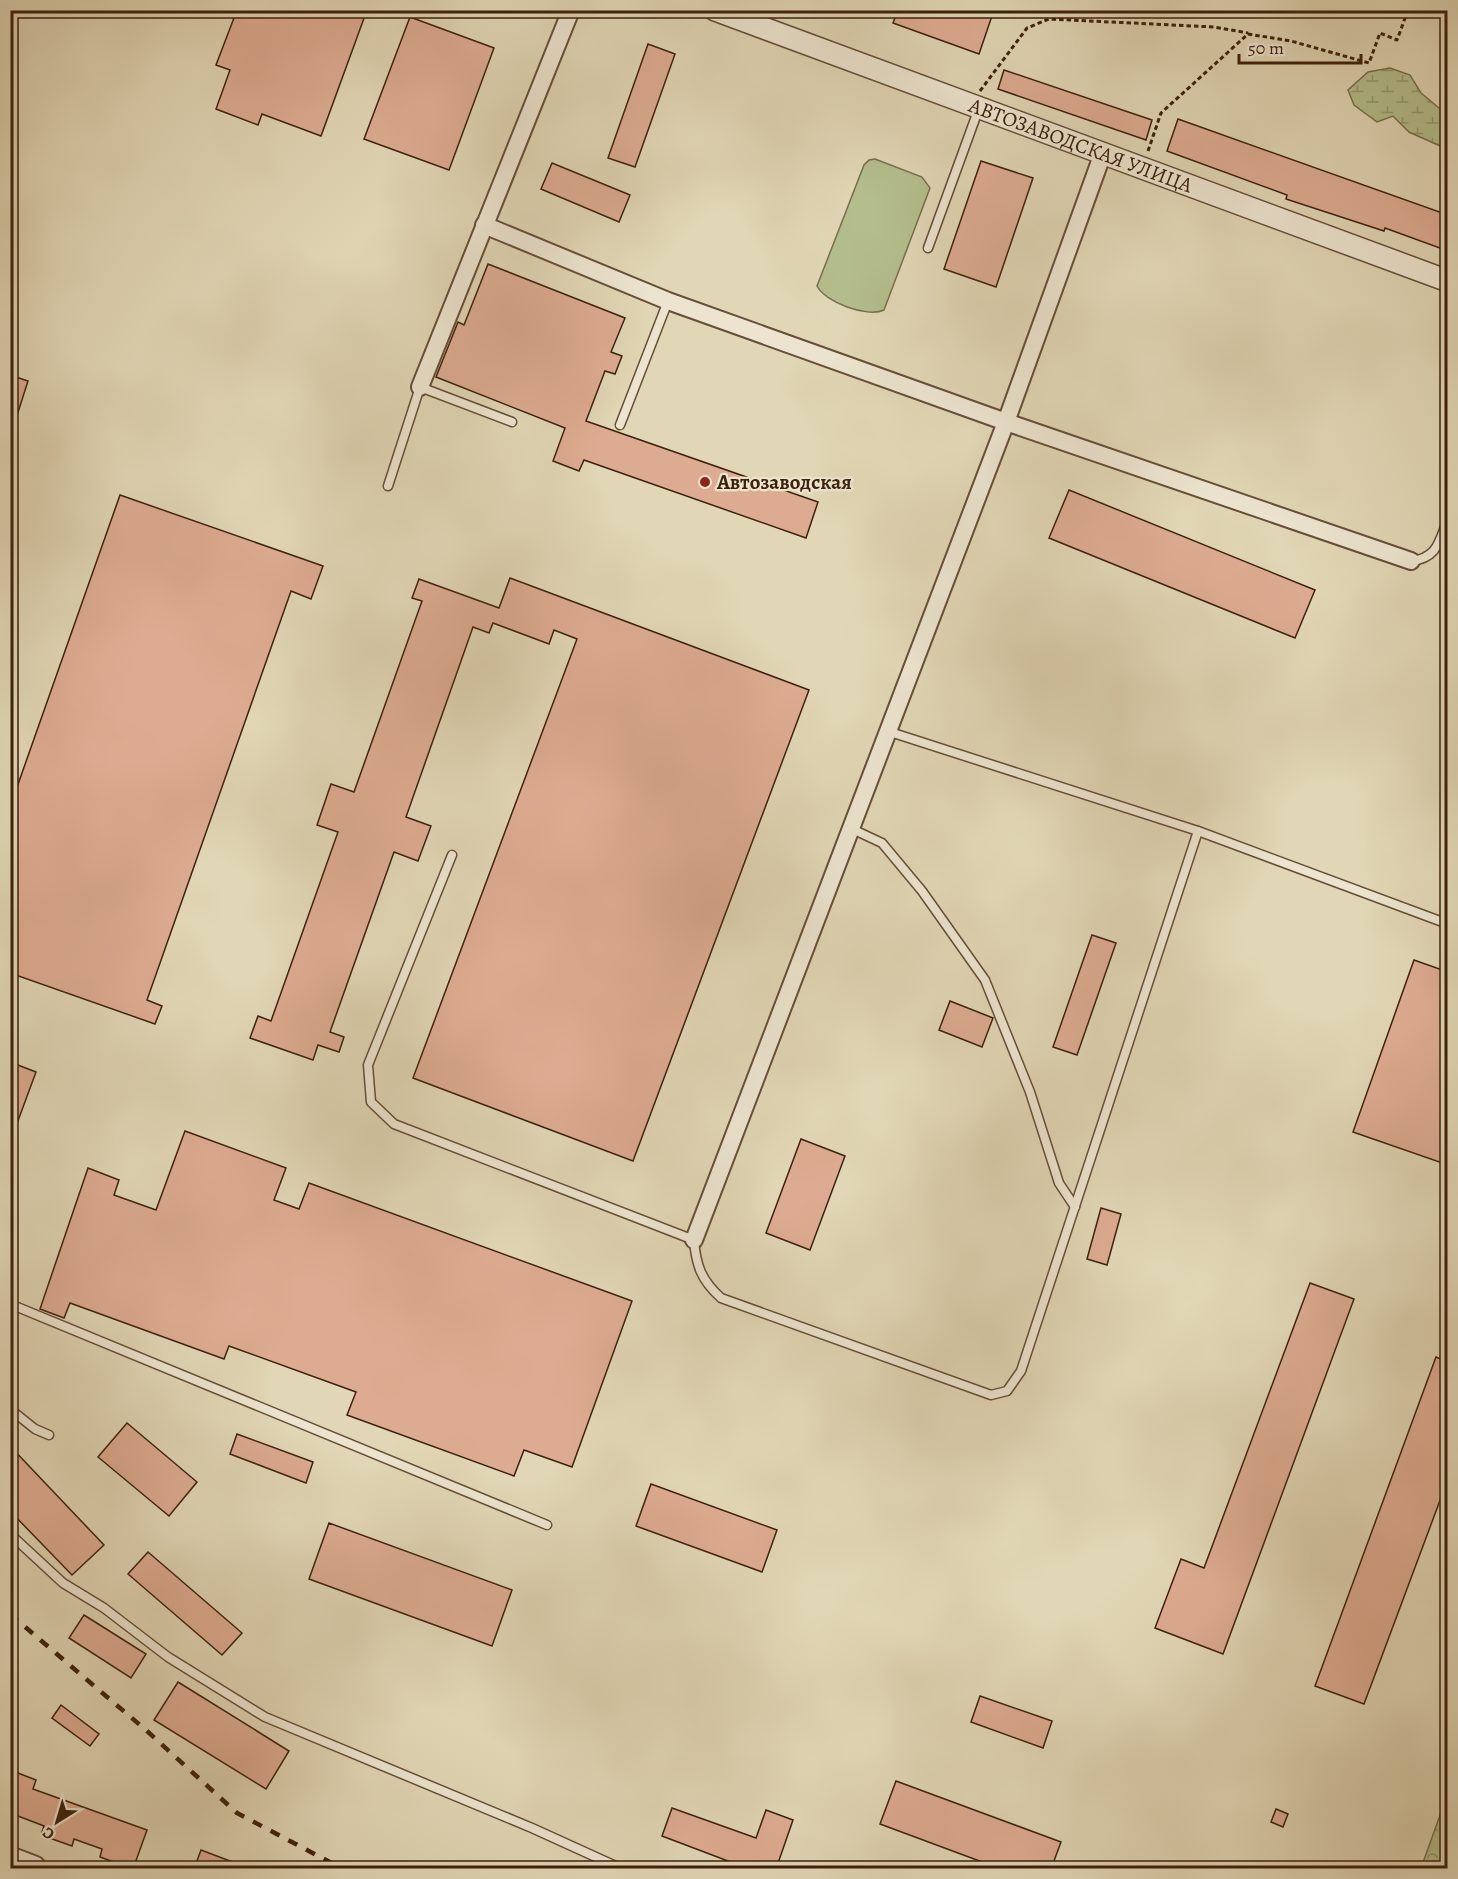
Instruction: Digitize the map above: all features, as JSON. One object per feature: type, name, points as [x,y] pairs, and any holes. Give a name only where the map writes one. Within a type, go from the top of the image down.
[{"type":"street","points":[[420,387],[571,10]]},
{"type":"street","name":"АВТОЗАВОДСКАЯ УЛИЦА","points":[[715,10],[1448,281]]},
{"type":"street","points":[[694,1240],[1006,422],[1103,153]]},
{"type":"street","points":[[484,225],[668,301],[1006,422],[1411,561]]},
{"type":"street","points":[[10,1855],[36,1865],[38,1869]]},
{"type":"lane","points":[[928,248],[974,106]]},
{"type":"lane","points":[[620,425],[668,301]]},
{"type":"lane","points":[[388,486],[420,387],[512,422]]},
{"type":"lane","points":[[1411,561],[1425,559],[1436,548],[1448,519]]},
{"type":"lane","points":[[887,731],[1198,831],[1448,924]]},
{"type":"lane","points":[[850,828],[882,843],[922,891],[985,980],[1030,1092],[1059,1183],[1075,1207]]},
{"type":"lane","points":[[452,855],[368,1065],[371,1102],[394,1124],[694,1240],[696,1265],[706,1285],[721,1298],[991,1395],[1007,1391],[1021,1371],[1198,831]]},
{"type":"lane","points":[[10,1304],[548,1525]]},
{"type":"lane","points":[[10,1409],[34,1429],[50,1435]]},
{"type":"lane","points":[[10,1534],[63,1583],[104,1608],[168,1657],[266,1717],[532,1828],[620,1869]]},
{"type":"path","points":[[974,106],[1027,28],[1049,19],[1214,27],[1291,41],[1369,63],[1380,33],[1397,40],[1408,10]]},
{"type":"path","points":[[1141,167],[1155,136],[1161,113],[1248,33]]},
{"type":"green space","points":[[1390,68],[1410,75],[1421,93],[1439,108],[1447,106],[1447,149],[1409,132],[1393,116],[1377,122],[1354,105],[1348,90],[1368,72]]},
{"type":"green space","points":[[875,159],[922,177],[930,188],[884,310],[867,312],[837,303],[828,298],[817,286],[864,165],[869,160]]},
{"type":"green space","points":[[1447,1796],[1447,1868],[1421,1868]]},
{"type":"building","points":[[237,10],[367,10],[321,136],[262,114],[258,125],[216,109],[230,70],[216,65]]},
{"type":"building","points":[[898,10],[994,10],[979,54],[893,23]]},
{"type":"building","points":[[410,17],[494,48],[449,170],[364,139]]},
{"type":"building","points":[[648,44],[675,54],[635,167],[608,158]]},
{"type":"building","points":[[1004,70],[1152,120],[1146,140],[998,89]]},
{"type":"building","points":[[1178,119],[1448,215],[1448,251],[1385,228],[1384,231],[1286,199],[1287,195],[1167,151]]},
{"type":"building","points":[[981,161],[1033,178],[996,287],[944,269]]},
{"type":"building","points":[[552,163],[630,195],[619,222],[541,189]]},
{"type":"building","points":[[488,264],[625,318],[611,352],[622,356],[615,374],[605,371],[586,421],[818,502],[806,538],[584,460],[579,471],[553,461],[565,428],[436,377],[458,322],[464,325]]},
{"type":"building","points":[[10,375],[28,381],[13,428],[10,427]]},
{"type":"building","points":[[1069,490],[1315,590],[1295,638],[1049,538]]},
{"type":"building","points":[[120,495],[323,566],[311,599],[291,591],[147,1000],[162,1006],[155,1024],[10,973],[10,807]]},
{"type":"building","points":[[510,578],[809,690],[633,1161],[413,1078],[577,639],[554,630],[549,644],[493,623],[489,633],[473,627],[406,817],[431,826],[418,861],[394,852],[330,1032],[344,1037],[339,1052],[318,1045],[313,1060],[250,1038],[258,1016],[271,1021],[338,832],[317,825],[331,784],[354,792],[422,601],[412,598],[419,579],[499,608]]},
{"type":"building","points":[[1092,935],[1116,943],[1077,1055],[1053,1047]]},
{"type":"building","points":[[1414,960],[1448,972],[1448,1165],[1353,1132]]},
{"type":"building","points":[[950,1001],[993,1018],[982,1047],[939,1030]]},
{"type":"building","points":[[10,1062],[36,1072],[12,1137],[10,1137]]},
{"type":"building","points":[[185,1131],[286,1168],[274,1200],[299,1209],[309,1183],[632,1301],[572,1467],[524,1450],[514,1476],[347,1415],[356,1392],[229,1346],[224,1359],[70,1303],[64,1318],[40,1309],[88,1168],[119,1180],[114,1195],[156,1210]]},
{"type":"building","points":[[801,1139],[845,1156],[810,1250],[766,1233]]},
{"type":"building","points":[[1101,1208],[1121,1214],[1107,1265],[1087,1259]]},
{"type":"building","points":[[1310,1283],[1354,1299],[1223,1654],[1155,1628],[1181,1559],[1204,1568]]},
{"type":"building","points":[[1436,1357],[1448,1362],[1448,1479],[1364,1704],[1315,1686]]},
{"type":"building","points":[[127,1423],[197,1482],[169,1516],[98,1457]]},
{"type":"building","points":[[237,1434],[313,1462],[306,1483],[230,1454]]},
{"type":"building","points":[[10,1446],[104,1545],[72,1575],[10,1511]]},
{"type":"building","points":[[651,1484],[777,1530],[762,1572],[636,1526]]},
{"type":"building","points":[[329,1523],[512,1590],[492,1646],[309,1579]]},
{"type":"building","points":[[148,1552],[242,1633],[222,1655],[128,1574]]},
{"type":"building","points":[[84,1615],[146,1654],[131,1678],[69,1638]]},
{"type":"building","points":[[178,1682],[289,1751],[266,1789],[154,1720]]},
{"type":"building","points":[[980,1696],[1052,1721],[1043,1748],[971,1722]]},
{"type":"building","points":[[61,1705],[99,1734],[90,1746],[52,1718]]},
{"type":"building","points":[[10,1770],[36,1780],[33,1789],[147,1830],[133,1869],[100,1857],[102,1849],[74,1839],[72,1846],[41,1835],[44,1826],[10,1813]]},
{"type":"building","points":[[896,1781],[1061,1842],[1051,1869],[1001,1869],[880,1824]]},
{"type":"building","points":[[672,1808],[756,1838],[766,1810],[793,1820],[776,1869],[749,1869],[662,1836]]},
{"type":"building","points":[[1276,1809],[1288,1814],[1283,1827],[1271,1822]]},
{"type":"building","points":[[201,1850],[246,1867],[246,1869],[194,1869]]},
{"type":"railway","points":[[10,1614],[147,1731],[237,1813],[341,1868]]},
{"type":"place","name":"Автозаводская","points":[[705,482]]}]
